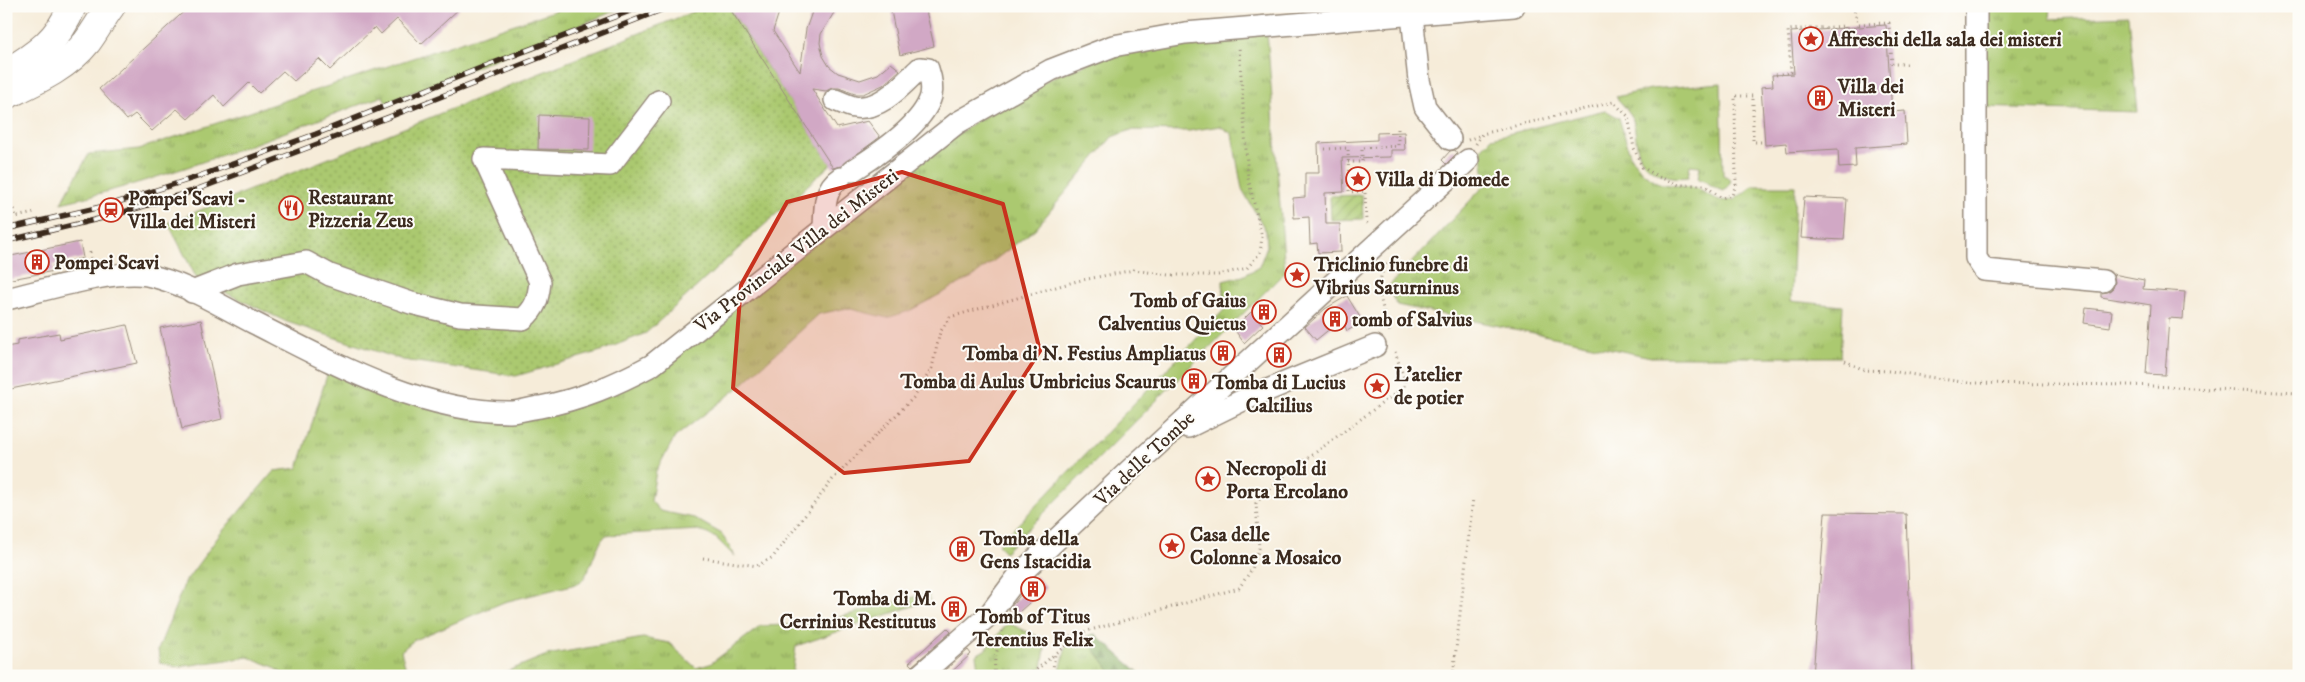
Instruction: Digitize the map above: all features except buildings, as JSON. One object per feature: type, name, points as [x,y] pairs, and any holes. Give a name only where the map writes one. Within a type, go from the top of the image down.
[{"type":"highway","points":[[6,73],[36,55],[63,26],[72,6]]},
{"type":"highway","points":[[6,95],[50,74],[71,57],[86,42],[111,6]]},
{"type":"street","name":"Via Provinciale Villa dei Misteri","points":[[6,299],[124,274],[147,275],[192,292],[308,350],[409,394],[464,407],[511,412],[571,401],[615,385],[652,365],[957,124],[1051,70],[1112,46],[1185,33],[1410,11],[1514,6]]},
{"type":"street","points":[[1976,6],[1976,258],[1984,270],[2103,281]]},
{"type":"street","points":[[1410,11],[1414,30],[1419,80],[1425,106],[1461,147]]},
{"type":"street","points":[[824,228],[828,192],[834,182],[905,131],[924,110],[931,96],[932,80],[928,69],[920,68],[888,98],[867,106],[854,107],[835,100]]},
{"type":"street","points":[[192,292],[238,274],[306,262],[330,275],[411,303],[460,316],[523,319],[533,311],[538,300],[540,282],[484,159],[610,165],[659,101]]},
{"type":"street","name":"Via delle Tombe","points":[[919,676],[989,615],[1019,575],[1167,437],[1461,147]]},
{"type":"street","points":[[1167,437],[1241,400],[1375,346]]},
{"type":"path","points":[[1853,8],[1859,26],[1889,23],[1892,65],[1907,64]]},
{"type":"path","points":[[1776,75],[1791,72],[1788,30],[1845,26],[1845,32],[1847,32]]},
{"type":"path","points":[[1831,32],[1833,32],[1833,27]]},
{"type":"path","points":[[703,558],[756,566],[773,557],[833,480],[915,396],[932,368],[940,332],[950,318],[1077,281],[1134,270],[1169,276],[1218,275],[1247,268],[1260,254],[1262,237],[1248,178],[1239,28]]},
{"type":"path","points":[[1461,147],[1482,134],[1613,102],[1628,116],[1634,148],[1642,167],[1659,177],[1679,185],[1704,185],[1722,198],[1732,195],[1736,185],[1735,96],[1752,96],[1753,142],[1765,142]]},
{"type":"path","points":[[1348,162],[1362,162],[1362,148],[1398,146],[1398,129]]},
{"type":"path","points":[[1461,147],[1482,134]]},
{"type":"path","points":[[1325,149],[1348,148],[1349,192],[1365,191],[1366,222],[1369,226]]},
{"type":"path","points":[[6,208],[14,207],[16,217],[34,213]]},
{"type":"path","points":[[1029,676],[1066,646],[1060,641],[1066,637],[1233,590],[1244,583],[1252,569],[1259,548],[1256,503],[1267,490],[1404,387],[1405,381],[1395,351],[1378,285],[1380,274],[1390,257]]},
{"type":"path","points":[[1845,361],[1864,370],[1890,371],[1968,383],[2130,385],[2299,393]]},
{"type":"path","points":[[1453,676],[1474,498]]},
{"type":"path","points":[[989,615],[1002,631],[995,659],[994,676]]},
{"type":"path","points":[[1052,676],[1055,654]]},
{"type":"highlighted area","points":[[902,172],[1003,204],[1040,351],[969,461],[844,473],[733,388],[741,285],[787,202]]},
{"type":"green space","points":[[569,6],[627,6],[386,103],[383,96],[184,168],[102,193],[61,203],[89,154],[139,149]]},
{"type":"green space","points":[[707,6],[728,6],[831,164],[646,333],[601,351],[516,376],[403,360],[287,322],[197,279],[168,223]]},
{"type":"green space","points":[[1976,6],[2051,6],[2050,19],[2129,16],[2138,112],[1979,107]]},
{"type":"green space","points":[[1267,32],[1285,272],[1005,552],[998,545],[1224,310],[1223,281],[1243,276],[1259,267],[1267,246],[1266,231],[1242,189],[1232,134],[1220,126],[1189,131],[1131,130],[1112,137],[1035,229],[974,276],[909,311],[887,318],[847,308],[819,314],[738,388],[675,437],[656,471],[651,501],[660,511],[694,518],[722,534],[735,557],[716,538],[699,530],[606,535],[598,546],[588,571],[580,583],[504,602],[414,640],[401,651],[406,670],[418,676],[286,676],[272,666],[248,657],[177,667],[160,663],[158,650],[185,582],[221,533],[274,471],[298,468],[328,372],[454,416],[630,386],[973,123],[1053,77],[1110,55],[1170,41]]},
{"type":"green space","points":[[1721,83],[1723,175],[1731,179],[1729,186],[1724,191],[1698,179],[1700,166],[1690,165],[1688,177],[1680,178],[1657,172],[1645,164],[1638,150],[1631,115],[1616,97],[1651,89]]},
{"type":"green space","points":[[1605,110],[1619,118],[1631,158],[1643,173],[1661,184],[1696,188],[1719,201],[1734,200],[1753,186],[1795,186],[1791,301],[1843,306],[1840,357],[1651,357],[1397,305],[1389,286],[1486,184],[1481,149],[1492,138]]},
{"type":"green space","points":[[1362,195],[1363,219],[1331,220],[1330,196]]},
{"type":"green space","points":[[928,593],[930,600],[796,646],[792,676],[462,676],[503,673],[547,655],[643,638],[669,643],[696,668],[710,664],[761,626],[814,624]]},
{"type":"green space","points":[[1008,623],[1046,640],[1041,676],[979,676],[976,655],[985,650]]},
{"type":"green space","points":[[1095,634],[1143,676],[1114,676],[1085,637]]},
{"type":"green space","points":[[1085,637],[1114,676],[1059,676],[1066,646]]},
{"type":"railway","points":[[6,229],[109,205],[194,178],[316,134],[483,67],[643,6]]},
{"type":"railway","points":[[6,241],[111,216],[190,192],[389,117],[671,6]]},
{"type":"place","name":"Affreschi della sala dei misteri","points":[[1811,39]]},
{"type":"place","name":"Villa dei Misteri","points":[[1820,98]]},
{"type":"place","name":"Villa di Diomede","points":[[1358,179]]},
{"type":"place","name":"Restaurant Pizzeria Zeus","points":[[291,208]]},
{"type":"place","name":"Pompei Scavi - Villa dei Misteri","points":[[111,210]]},
{"type":"place","name":"Pompei Scavi","points":[[37,262]]},
{"type":"place","name":"Triclinio funebre di Vibrius Saturninus","points":[[1297,275]]},
{"type":"place","name":"Tomb of Gaius Calventius Quietus","points":[[1264,312]]},
{"type":"place","name":"tomb of Salvius","points":[[1335,319]]},
{"type":"place","name":"Tomba di N. Festius Ampliatus","points":[[1223,353]]},
{"type":"place","name":"Tomba di Lucius Caltilius","points":[[1279,355]]},
{"type":"place","name":"Tomba di Aulus Umbricius Scaurus","points":[[1194,381]]},
{"type":"place","name":"L’atelier de potier","points":[[1377,386]]},
{"type":"place","name":"Necropoli di Porta Ercolano","points":[[1208,479]]},
{"type":"place","name":"Casa delle Colonne a Mosaico","points":[[1172,546]]},
{"type":"place","name":"Tomba della Gens Istacidia","points":[[962,549]]},
{"type":"place","name":"Tomb of Titus Terentius Felix","points":[[1033,589]]},
{"type":"place","name":"Tomba di M. Cerrinius Restitutus","points":[[954,609]]}]
